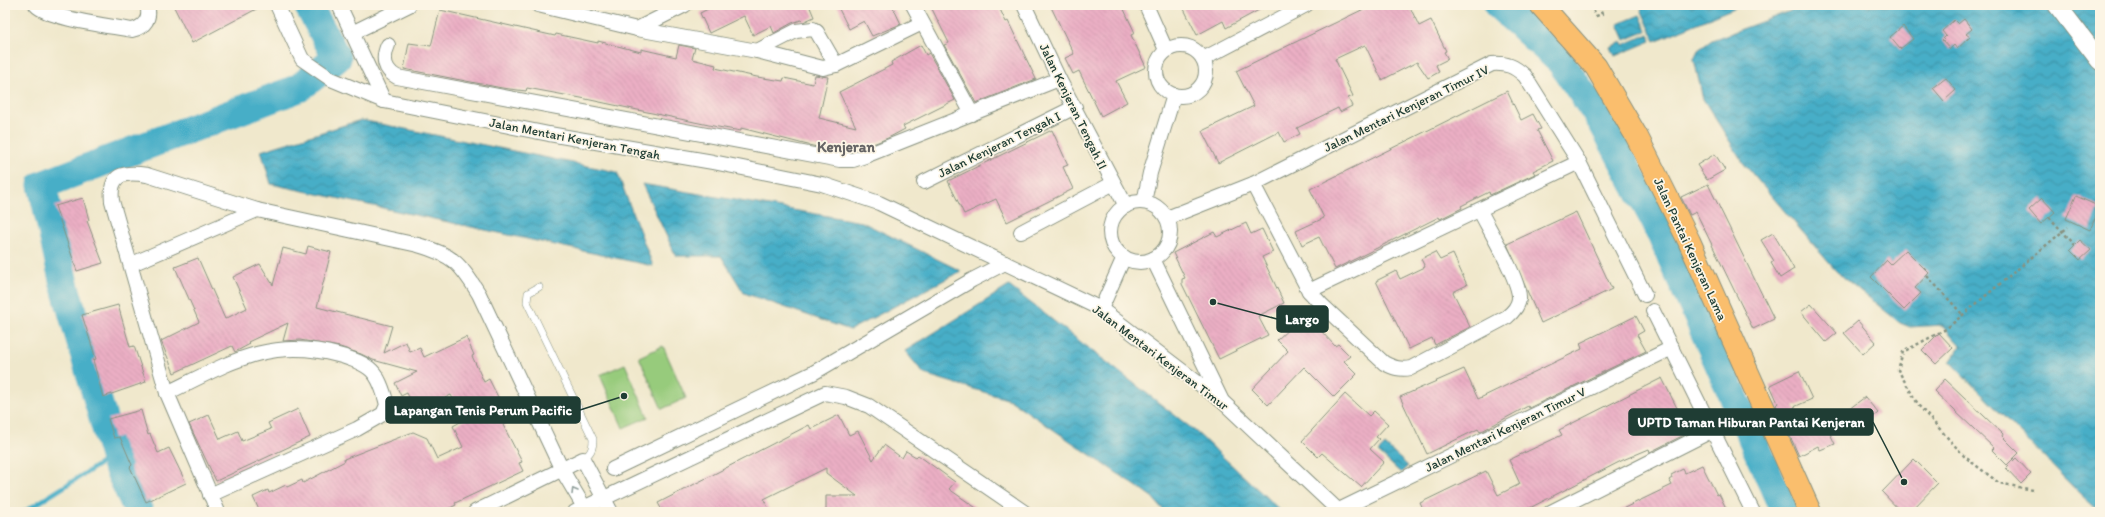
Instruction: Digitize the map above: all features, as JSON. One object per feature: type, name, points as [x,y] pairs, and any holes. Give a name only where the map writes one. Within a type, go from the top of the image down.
[{"type":"main road","name":"Jalan Pantai Kenjeran Lama","points":[[1541,5],[1596,67],[1638,137],[1689,241],[1810,512]]},
{"type":"street","points":[[42,7],[55,15],[132,30],[142,28],[148,20],[147,5]]},
{"type":"street","name":"Jalan Mentari Kenjeran Tengah","points":[[278,5],[302,59],[331,79],[384,101],[564,137],[713,162],[822,184]]},
{"type":"street","points":[[339,5],[384,101]]},
{"type":"street","points":[[352,33],[409,5]]},
{"type":"street","points":[[538,5],[636,29],[757,51],[823,68],[836,65],[922,23]]},
{"type":"street","points":[[636,29],[686,5]]},
{"type":"street","points":[[913,5],[972,114]]},
{"type":"street","name":"Jalan Kenjeran Tengah II","points":[[1024,5],[1059,79],[1075,107],[1112,184],[1126,206]]},
{"type":"street","points":[[1146,5],[1166,50]]},
{"type":"street","points":[[1203,59],[1306,5]]},
{"type":"street","points":[[2057,5],[2100,61]]},
{"type":"street","points":[[757,51],[796,31],[813,29],[817,32],[836,65]]},
{"type":"street","points":[[388,45],[384,53],[385,62],[388,71],[397,77],[840,160],[853,160],[865,156],[1059,79]]},
{"type":"street","points":[[1174,46],[1187,46],[1198,52],[1203,59],[1206,75],[1200,86],[1191,94],[1174,95],[1161,86],[1155,71],[1161,56],[1166,50],[1174,46]]},
{"type":"street","name":"Jalan Mentari Kenjeran Timur IV","points":[[1167,218],[1253,184],[1492,64],[1502,63],[1515,67],[1525,76],[1579,162],[1645,295]]},
{"type":"street","points":[[1144,202],[1150,173],[1174,95]]},
{"type":"street","name":"Jalan Kenjeran Tengah I","points":[[924,182],[1075,107]]},
{"type":"street","points":[[1309,291],[1480,211],[1579,162]]},
{"type":"street","points":[[218,512],[168,393],[132,264],[112,202],[111,189],[117,178],[129,172],[147,175],[257,210],[418,245],[437,251],[451,258],[465,271],[479,294],[582,510],[604,497],[825,393],[846,397],[869,406],[1024,512]]},
{"type":"street","name":"Jalan Mentari Kenjeran Timur","points":[[822,184],[879,203],[1101,309],[1222,402],[1340,511]]},
{"type":"street","points":[[1021,232],[1112,184]]},
{"type":"street","points":[[1253,184],[1309,291],[1384,363],[1393,368],[1411,368],[1507,317],[1516,307],[1519,300],[1517,285],[1480,211]]},
{"type":"street","points":[[1144,202],[1154,205],[1162,211],[1167,218],[1170,237],[1161,254],[1153,259],[1138,262],[1124,257],[1116,250],[1110,231],[1112,221],[1118,212],[1126,206],[1144,202]]},
{"type":"street","points":[[132,264],[257,210]]},
{"type":"street","points":[[1101,309],[1124,257]]},
{"type":"street","points":[[1153,259],[1222,402]]},
{"type":"street","points":[[613,468],[813,373],[1005,262]]},
{"type":"street","points":[[1653,311],[1753,512]]},
{"type":"street","points":[[168,393],[232,361],[264,351],[284,348],[300,348],[328,352],[359,361],[369,367],[377,377],[387,405],[383,414],[357,429],[210,495]]},
{"type":"street","name":"Jalan Mentari Kenjeran Timur V","points":[[1340,511],[1672,348]]},
{"type":"street","points":[[813,373],[825,393]]},
{"type":"street","points":[[703,425],[714,445]]},
{"type":"street","points":[[1551,512],[1713,430]]},
{"type":"street","points":[[476,512],[583,459],[611,512]]},
{"type":"lane","points":[[539,287],[528,293],[528,302],[593,439],[593,447],[590,454],[583,459]]},
{"type":"path","points":[[1591,5],[1596,16],[1602,14],[1598,5]]},
{"type":"path","points":[[2049,217],[2075,245]]},
{"type":"path","points":[[2033,490],[1999,483],[1965,457],[1919,406],[1905,385],[1898,370],[1903,352],[1946,329],[2068,227]]},
{"type":"path","points":[[1927,276],[1963,315]]},
{"type":"green space","points":[[663,346],[686,398],[662,409],[639,357]]},
{"type":"green space","points":[[625,364],[648,417],[623,428],[600,375]]},
{"type":"water","points":[[1651,5],[1741,5],[1655,41],[1641,9]]},
{"type":"water","points":[[1807,5],[2100,5],[2100,512],[2079,493],[1950,362],[1961,346],[1942,325],[1910,327],[1900,323],[1836,271],[1744,164],[1703,99],[1694,59],[1698,50],[1712,40]]},
{"type":"water","points":[[1640,15],[1647,31],[1625,40],[1618,24]]},
{"type":"water","points":[[1648,34],[1651,41],[1615,56],[1611,47],[1622,42],[1623,45]]},
{"type":"water","points":[[361,120],[617,172],[653,266],[271,184],[261,151]]},
{"type":"water","points":[[642,184],[862,222],[961,271],[850,330],[744,293],[721,256],[676,256]]},
{"type":"water","points":[[1009,286],[1195,431],[1282,512],[1165,512],[1152,497],[1010,400],[924,374],[905,351]]},
{"type":"water","points":[[1385,445],[1408,466],[1401,473],[1378,452]]},
{"type":"building","points":[[173,5],[264,5],[192,43]]},
{"type":"building","points":[[716,5],[809,5],[814,17],[803,22],[801,20],[792,23],[774,33],[771,26],[753,35],[744,16],[709,33],[700,13]]},
{"type":"building","points":[[837,5],[892,5],[901,24],[872,36],[864,21],[849,29]]},
{"type":"building","points":[[930,5],[998,5],[1006,22],[1008,21],[1036,79],[976,103],[944,45],[949,43]]},
{"type":"building","points":[[1050,5],[1122,5],[1135,33],[1131,35],[1146,67],[1116,81],[1127,102],[1101,116],[1079,71],[1073,74],[1065,58],[1074,54]]},
{"type":"building","points":[[1182,5],[1268,5],[1226,28],[1223,21],[1197,35]]},
{"type":"building","points":[[1372,5],[1409,5],[1419,26],[1431,20],[1446,51],[1444,52],[1448,59],[1436,65],[1439,72],[1428,78],[1417,62],[1382,80],[1365,45],[1335,59],[1353,96],[1348,98],[1352,106],[1340,112],[1338,108],[1297,128],[1300,134],[1284,142],[1279,132],[1218,163],[1202,131],[1254,106],[1236,71]]},
{"type":"building","points":[[440,10],[555,36],[556,34],[598,43],[598,41],[641,52],[641,49],[676,57],[679,45],[695,48],[692,59],[716,65],[715,68],[757,77],[783,81],[784,78],[813,84],[815,75],[828,77],[819,118],[856,127],[839,92],[892,65],[891,62],[921,45],[926,55],[929,53],[955,100],[903,126],[905,129],[888,138],[868,146],[867,143],[851,152],[841,152],[741,128],[741,131],[527,88],[526,91],[502,88],[404,69],[409,43],[431,46]]},
{"type":"building","points":[[1964,19],[1972,29],[1966,34],[1970,37],[1957,49],[1954,45],[1950,49],[1942,40],[1946,36],[1942,31],[1954,20],[1958,24]]},
{"type":"building","points":[[1903,26],[1913,39],[1900,49],[1890,37]]},
{"type":"building","points":[[1946,78],[1956,90],[1944,101],[1933,88]]},
{"type":"building","points":[[1507,91],[1521,120],[1533,114],[1541,129],[1537,130],[1553,161],[1533,171],[1535,174],[1490,195],[1489,192],[1461,206],[1462,208],[1440,219],[1439,217],[1335,269],[1319,237],[1302,245],[1296,231],[1324,218],[1310,189]]},
{"type":"building","points":[[1052,130],[1068,165],[1063,167],[1073,189],[1007,222],[996,199],[964,214],[948,181]]},
{"type":"building","points":[[1715,154],[1725,170],[1707,180],[1697,165]]},
{"type":"building","points":[[1708,184],[1774,319],[1753,329],[1696,212],[1690,215],[1681,197]]},
{"type":"building","points":[[2076,196],[2100,207],[2090,230],[2066,219]]},
{"type":"building","points":[[83,198],[89,220],[87,221],[103,263],[77,271],[55,206]]},
{"type":"building","points":[[2042,198],[2055,212],[2041,224],[2029,210]]},
{"type":"building","points":[[1576,212],[1612,289],[1541,323],[1507,244]]},
{"type":"building","points":[[1246,223],[1251,234],[1262,229],[1273,252],[1262,257],[1284,303],[1258,316],[1268,335],[1219,359],[1182,284],[1182,279],[1185,278],[1173,253],[1214,232],[1217,237]]},
{"type":"building","points":[[1773,233],[1794,269],[1780,278],[1771,263],[1774,261],[1761,240]]},
{"type":"building","points":[[2080,240],[2091,250],[2080,260],[2070,250]]},
{"type":"building","points":[[308,246],[331,252],[317,307],[392,326],[384,353],[406,342],[410,352],[420,348],[424,357],[466,337],[474,355],[472,356],[484,382],[489,379],[499,399],[496,401],[507,423],[503,425],[522,462],[519,463],[523,471],[455,503],[456,505],[442,512],[260,512],[253,497],[268,490],[269,493],[286,485],[287,487],[302,480],[303,483],[345,461],[344,459],[413,432],[427,438],[437,459],[463,447],[453,426],[464,420],[451,395],[416,412],[407,393],[401,396],[395,383],[417,372],[373,360],[340,347],[300,340],[283,341],[288,323],[248,342],[250,344],[235,352],[232,346],[174,373],[161,341],[199,322],[175,267],[198,258],[225,319],[247,308],[233,277],[260,264],[273,285],[283,248],[306,254]]},
{"type":"building","points":[[1906,250],[1929,273],[1915,288],[1921,293],[1904,310],[1871,277],[1887,260],[1891,264]]},
{"type":"building","points":[[1435,252],[1440,260],[1453,254],[1467,285],[1453,292],[1470,327],[1435,345],[1432,338],[1409,349],[1376,281],[1396,271],[1400,279],[1425,267],[1421,259]]},
{"type":"building","points":[[1811,304],[1837,333],[1826,342],[1801,312]]},
{"type":"building","points":[[118,305],[130,347],[134,346],[146,382],[103,397],[93,360],[96,359],[82,315]]},
{"type":"building","points":[[1307,316],[1335,346],[1338,344],[1350,356],[1344,361],[1357,374],[1334,397],[1304,367],[1268,405],[1252,389],[1288,351],[1277,340],[1294,324],[1295,327]]},
{"type":"building","points":[[1636,316],[1644,331],[1637,335],[1646,351],[1529,408],[1528,406],[1480,432],[1478,429],[1427,454],[1400,397],[1464,369],[1478,399],[1582,349],[1580,343]]},
{"type":"building","points":[[1858,321],[1876,342],[1863,354],[1844,333]]},
{"type":"building","points":[[1939,333],[1953,348],[1936,364],[1922,350]]},
{"type":"building","points":[[1799,371],[1812,399],[1794,407],[1805,430],[1824,421],[1835,444],[1820,450],[1818,446],[1799,456],[1776,405],[1778,403],[1770,385]]},
{"type":"building","points":[[1662,378],[1680,414],[1677,416],[1686,434],[1650,452],[1649,449],[1623,460],[1522,512],[1424,512],[1420,503],[1486,471],[1498,495],[1520,484],[1509,460],[1562,435],[1559,430]]},
{"type":"building","points":[[1945,379],[2003,434],[2002,436],[2019,453],[2007,465],[1992,450],[1994,448],[1934,391]]},
{"type":"building","points":[[1345,394],[1369,416],[1374,411],[1388,424],[1376,437],[1379,439],[1370,449],[1384,462],[1361,487],[1322,453],[1318,457],[1302,441]]},
{"type":"building","points":[[1865,397],[1878,413],[1855,432],[1841,415]]},
{"type":"building","points":[[298,409],[310,437],[216,481],[189,424],[209,415],[220,439],[238,431],[242,441],[271,429],[268,423]]},
{"type":"building","points":[[141,410],[148,435],[150,434],[158,453],[169,448],[186,483],[146,502],[130,467],[132,465],[120,437],[114,438],[108,419]]},
{"type":"building","points":[[839,415],[849,435],[858,431],[873,460],[884,445],[902,458],[906,451],[916,457],[918,455],[955,482],[949,489],[982,512],[826,512],[826,496],[857,496],[826,473],[826,468],[764,499],[770,512],[663,512],[658,503],[809,425],[811,429]]},
{"type":"building","points":[[2016,458],[2031,474],[2021,484],[2006,468]]},
{"type":"building","points":[[1914,459],[1938,483],[1910,512],[1901,512],[1882,492]]},
{"type":"building","points":[[1702,465],[1717,495],[1719,494],[1728,512],[1616,512],[1672,485],[1669,480],[1672,478],[1671,475],[1683,469],[1685,473]]},
{"type":"waterway","points":[[139,512],[116,463],[64,284],[42,185],[299,88],[337,58],[308,5]]},
{"type":"waterway","points":[[1498,5],[1561,62],[1602,122],[1656,223],[1785,512]]},
{"type":"waterway","points":[[24,512],[100,464],[113,452]]},
{"type":"place","name":"Largo","points":[[1213,302]]},
{"type":"place","name":"Lapangan Tenis Perum Pacific","points":[[624,396]]},
{"type":"place","name":"UPTD Taman Hiburan Pantai Kenjeran","points":[[1904,482]]},
{"type":"district","name":"Kenjeran","points":[[846,147]]}]
